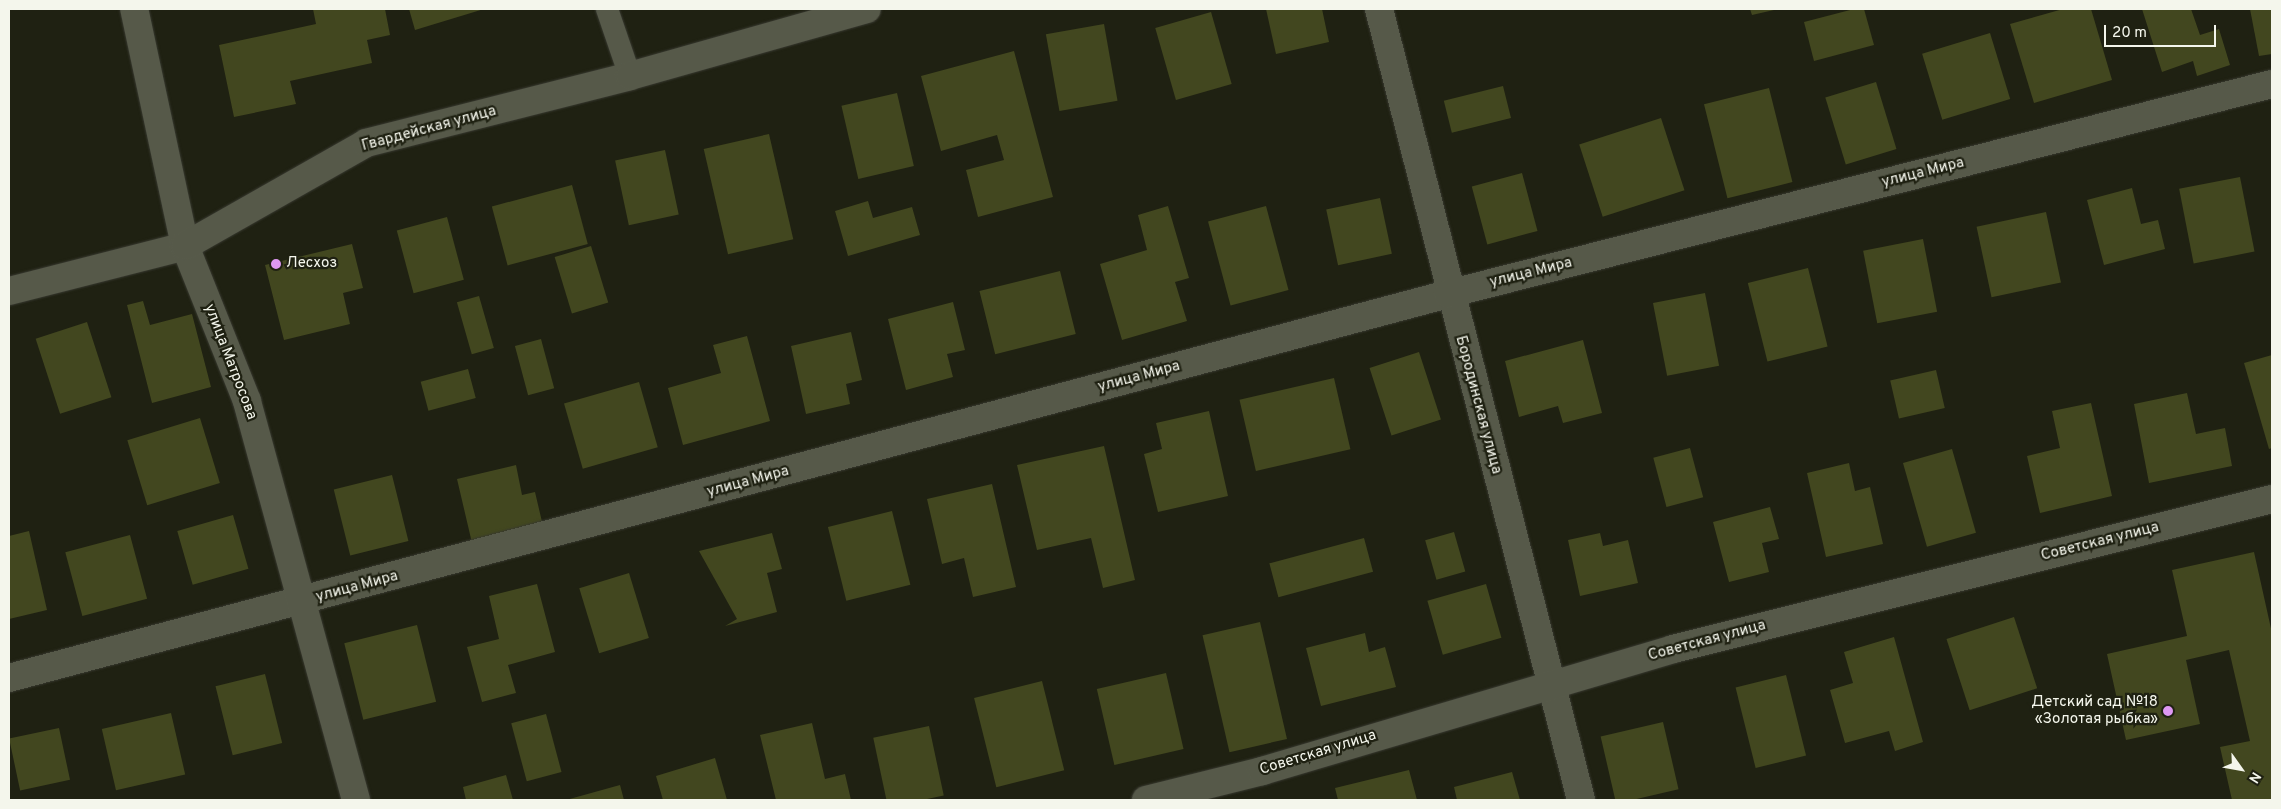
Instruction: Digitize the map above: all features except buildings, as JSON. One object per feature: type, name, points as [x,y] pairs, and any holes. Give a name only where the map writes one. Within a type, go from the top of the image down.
[{"type":"street","name":"улица Матросова","points":[[134,9],[185,246],[247,401],[300,602],[356,800]]},
{"type":"street","name":"Гвардейская улица","points":[[9,291],[185,246],[366,143],[630,76],[867,9]]},
{"type":"street","name":"Бородинская улица","points":[[1379,9],[1448,294],[1581,800]]},
{"type":"street","name":"улица Мира","points":[[9,678],[300,602],[1448,294],[2272,84]]},
{"type":"street","name":"Советская улица","points":[[1146,800],[1682,647],[2272,499]]},
{"type":"lane","points":[[607,9],[630,76]]},
{"type":"place","name":"Лесхоз","points":[[276,264]]},
{"type":"place","name":"Детский сад №18 «Золотая рыбка»","points":[[2168,711]]}]
